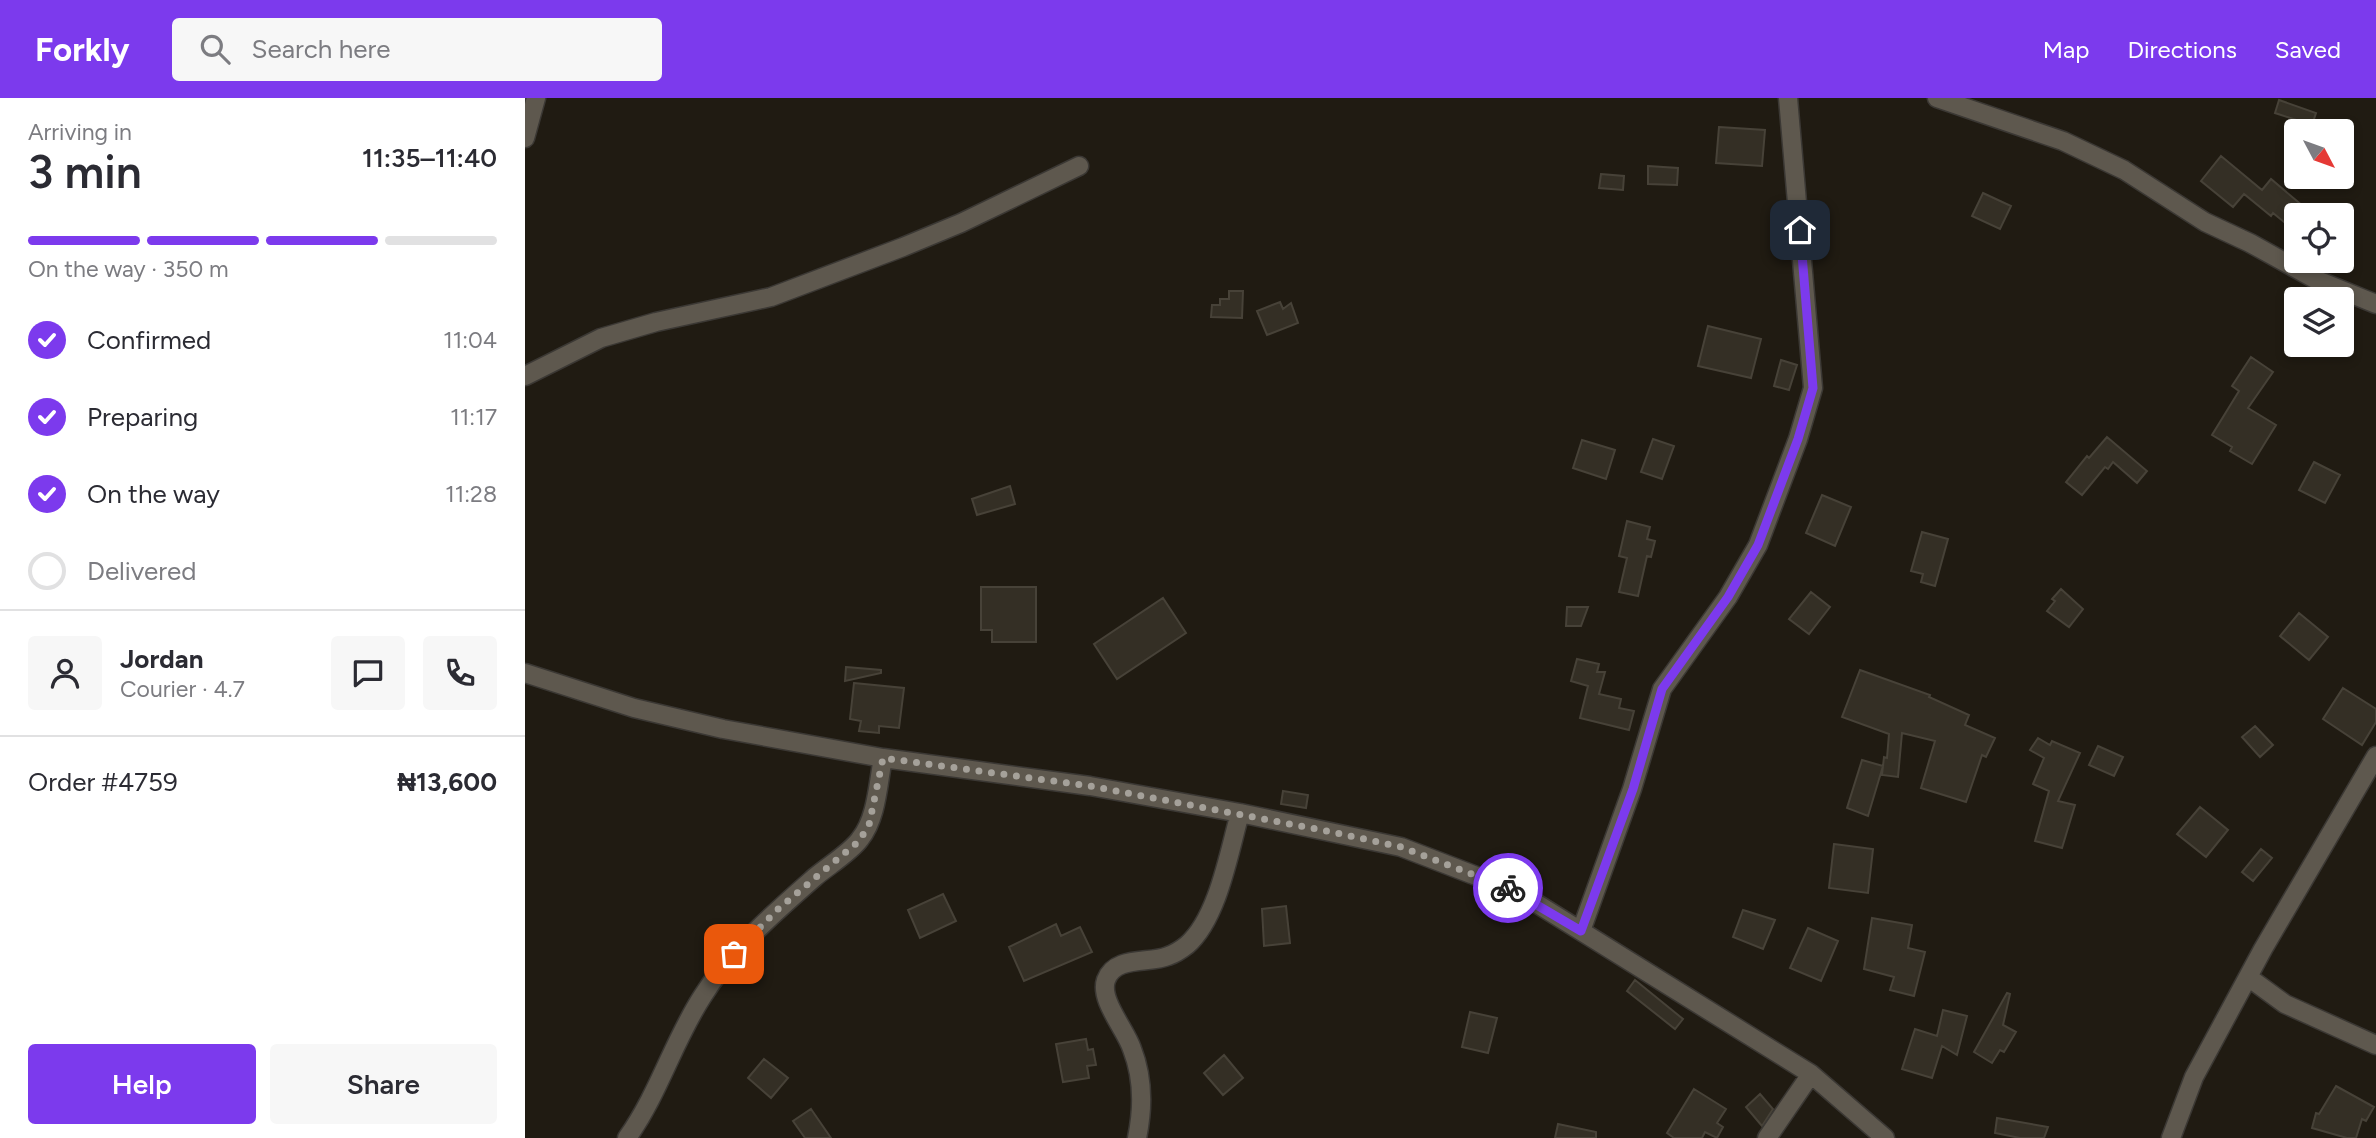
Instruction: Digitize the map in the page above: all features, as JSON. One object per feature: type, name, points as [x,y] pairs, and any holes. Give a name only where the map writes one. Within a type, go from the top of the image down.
[{"type":"street","points":[[525,138],[536,98]]},
{"type":"street","points":[[1581,931],[1633,789],[1662,689],[1728,597],[1758,545],[1798,439],[1813,388],[1789,98]]},
{"type":"street","points":[[1937,98],[2063,141],[2124,170],[2205,222],[2250,243],[2316,280],[2376,304]]},
{"type":"street","points":[[525,376],[601,338],[656,322],[771,297],[961,223],[1080,166]]},
{"type":"street","points":[[525,673],[634,708],[723,729],[883,758],[1090,786],[1240,813],[1401,847],[1518,892],[1811,1074],[1885,1138]]},
{"type":"street","points":[[2171,1138],[2194,1077],[2248,977],[2376,756]]},
{"type":"street","points":[[627,1138],[656,1093],[702,996],[723,968],[777,910],[859,841],[869,825],[883,758]]},
{"type":"street","points":[[1136,1138],[1141,1117],[1139,1075],[1132,1048],[1106,997],[1106,980],[1115,969],[1129,962],[1167,957],[1186,946],[1199,932],[1215,899],[1240,813]]},
{"type":"street","points":[[2248,977],[2285,1004],[2376,1045]]},
{"type":"street","points":[[1767,1138],[1811,1074]]},
{"type":"building","points":[[2279,100],[2316,113],[2314,119],[2294,119],[2275,113]]},
{"type":"building","points":[[1719,127],[1765,130],[1762,166],[1716,163]]},
{"type":"building","points":[[2221,156],[2262,190],[2271,179],[2299,203],[2284,203],[2284,222],[2273,213],[2271,216],[2244,194],[2233,207],[2201,181]]},
{"type":"building","points":[[1648,166],[1678,168],[1677,185],[1648,184]]},
{"type":"building","points":[[1601,174],[1624,176],[1623,190],[1599,188]]},
{"type":"building","points":[[1983,193],[2011,206],[2000,229],[1972,216]]},
{"type":"building","points":[[1229,291],[1243,291],[1242,318],[1211,317],[1212,305],[1220,305],[1220,299],[1229,299]]},
{"type":"building","points":[[1280,302],[1283,309],[1291,303],[1298,323],[1267,335],[1257,311]]},
{"type":"building","points":[[1708,326],[1761,339],[1751,378],[1698,366]]},
{"type":"building","points":[[2251,357],[2273,372],[2248,408],[2276,425],[2252,464],[2230,451],[2232,447],[2212,435],[2239,391],[2232,386]]},
{"type":"building","points":[[1781,360],[1797,365],[1789,390],[1774,386]]},
{"type":"building","points":[[2107,437],[2147,471],[2137,483],[2113,462],[2108,469],[2105,467],[2082,495],[2066,482]]},
{"type":"building","points":[[1653,439],[1674,446],[1662,479],[1641,472]]},
{"type":"building","points":[[1582,440],[1615,450],[1606,479],[1573,468]]},
{"type":"building","points":[[2314,462],[2340,475],[2325,503],[2299,490]]},
{"type":"building","points":[[1010,486],[1015,504],[977,515],[972,499]]},
{"type":"building","points":[[1822,495],[1851,507],[1835,546],[1806,533]]},
{"type":"building","points":[[1627,521],[1650,527],[1647,539],[1655,541],[1651,557],[1647,556],[1638,596],[1619,592],[1627,558],[1619,556]]},
{"type":"building","points":[[1922,532],[1948,539],[1935,586],[1921,582],[1923,574],[1911,571]]},
{"type":"building","points":[[981,587],[1036,587],[1036,642],[992,642],[992,630],[981,630]]},
{"type":"building","points":[[2061,589],[2083,609],[2069,627],[2047,611],[2055,601],[2052,599]]},
{"type":"building","points":[[1811,592],[1830,607],[1809,634],[1789,619]]},
{"type":"building","points":[[1163,598],[1186,633],[1117,679],[1094,644]]},
{"type":"building","points":[[1567,607],[1588,607],[1581,626],[1566,626]]},
{"type":"building","points":[[2299,613],[2328,637],[2309,660],[2280,636]]},
{"type":"building","points":[[1577,659],[1599,664],[1597,672],[1605,672],[1599,694],[1621,699],[1619,708],[1634,711],[1629,730],[1580,718],[1588,686],[1571,681]]},
{"type":"building","points":[[846,667],[881,670],[881,673],[845,681]]},
{"type":"building","points":[[1860,670],[1930,695],[1929,697],[1969,715],[1965,725],[1995,738],[1986,757],[1982,755],[1966,802],[1921,788],[1935,741],[1902,733],[1898,777],[1882,775],[1889,734],[1842,717]]},
{"type":"building","points":[[854,683],[904,688],[899,728],[879,726],[879,733],[859,731],[861,721],[850,719]]},
{"type":"building","points":[[2343,688],[2376,709],[2376,722],[2362,745],[2323,719]]},
{"type":"building","points":[[2255,726],[2273,745],[2260,757],[2242,737]]},
{"type":"building","points":[[2038,738],[2050,745],[2052,741],[2080,753],[2058,801],[2075,805],[2062,848],[2035,841],[2049,791],[2033,784],[2044,758],[2030,750]]},
{"type":"building","points":[[2098,746],[2123,757],[2114,776],[2089,765]]},
{"type":"building","points":[[1862,760],[1883,766],[1868,816],[1847,808]]},
{"type":"building","points":[[1283,791],[1308,795],[1306,808],[1281,804]]},
{"type":"building","points":[[2200,807],[2228,830],[2206,857],[2177,834]]},
{"type":"building","points":[[1834,844],[1873,849],[1868,893],[1829,888]]},
{"type":"building","points":[[2261,849],[2272,858],[2253,881],[2242,872]]},
{"type":"building","points":[[943,894],[956,921],[920,938],[908,910]]},
{"type":"building","points":[[1286,906],[1290,943],[1264,946],[1262,909]]},
{"type":"building","points":[[1743,910],[1775,920],[1763,949],[1733,937]]},
{"type":"building","points":[[1872,918],[1912,925],[1908,948],[1925,952],[1914,996],[1890,990],[1894,977],[1864,969]]},
{"type":"building","points":[[1056,924],[1061,936],[1080,927],[1092,952],[1024,981],[1009,947]]},
{"type":"building","points":[[1808,928],[1838,941],[1821,981],[1790,968]]},
{"type":"building","points":[[1635,980],[1683,1019],[1675,1029],[1627,991]]},
{"type":"building","points":[[2007,993],[2010,994],[2003,1025],[2016,1032],[2004,1052],[2000,1050],[1992,1063],[1974,1052]]},
{"type":"building","points":[[1943,1010],[1967,1016],[1957,1055],[1942,1046],[1932,1078],[1902,1069],[1915,1029],[1937,1036]]},
{"type":"building","points":[[1470,1012],[1497,1018],[1488,1053],[1462,1047]]},
{"type":"building","points":[[1086,1039],[1088,1050],[1093,1049],[1096,1065],[1087,1066],[1089,1078],[1063,1082],[1056,1044]]},
{"type":"building","points":[[1224,1055],[1243,1078],[1223,1095],[1204,1073]]},
{"type":"building","points":[[764,1059],[788,1078],[771,1098],[748,1078]]},
{"type":"building","points":[[2336,1086],[2374,1107],[2366,1121],[2362,1119],[2356,1138],[2312,1128],[2316,1113],[2319,1114]]},
{"type":"building","points":[[1694,1089],[1726,1109],[1717,1123],[1723,1127],[1717,1138],[1705,1132],[1702,1138],[1674,1138],[1667,1133]]},
{"type":"building","points":[[1760,1094],[1773,1109],[1762,1126],[1746,1107]]},
{"type":"building","points":[[811,1109],[831,1138],[805,1138],[793,1121]]},
{"type":"building","points":[[1997,1118],[2048,1127],[2044,1138],[2020,1138],[1995,1133]]},
{"type":"building","points":[[1558,1124],[1596,1132],[1596,1138],[1555,1138]]},
{"type":"way so far","points":[[734,954],[777,910],[859,841],[869,825],[883,758],[1090,786],[1332,832],[1401,847],[1508,888]]},
{"type":"route","points":[[1508,888],[1581,931],[1633,789],[1662,689],[1728,597],[1758,545],[1798,439],[1813,388],[1800,230]]}]
